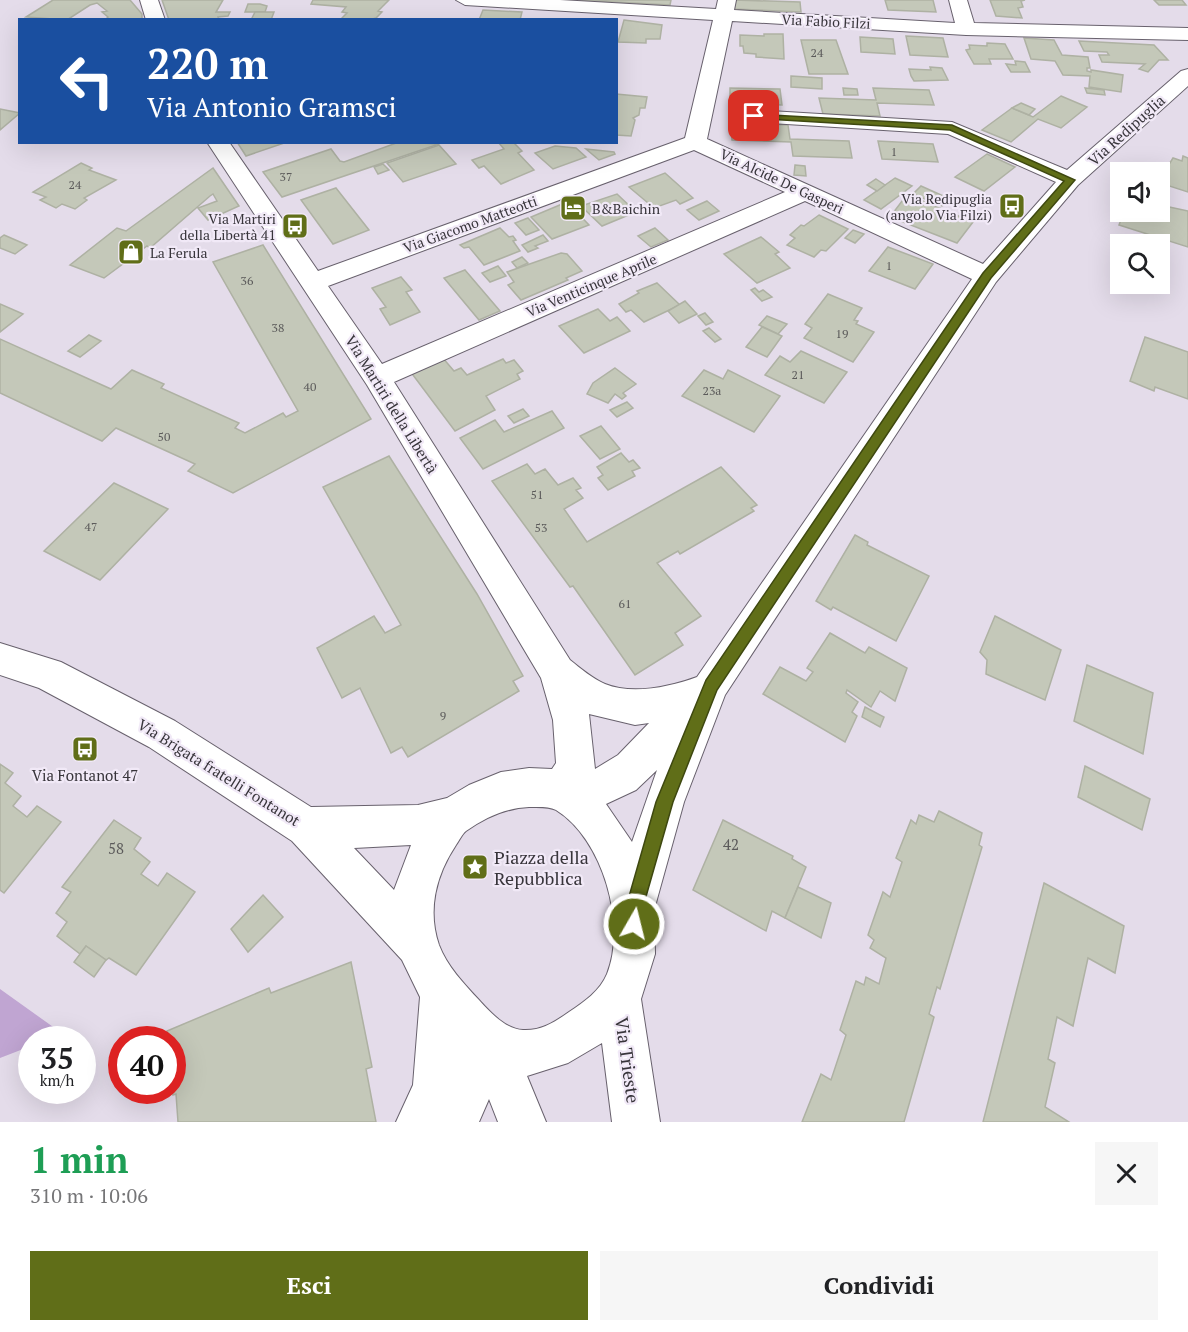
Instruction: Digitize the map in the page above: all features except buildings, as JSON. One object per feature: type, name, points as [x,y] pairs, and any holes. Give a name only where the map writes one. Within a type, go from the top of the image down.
[{"type":"street","points":[[149,0],[155,18]]},
{"type":"street","name":"Via Fabio Filzi","points":[[466,0],[726,7],[966,29],[1188,34]]},
{"type":"street","points":[[958,0],[966,29]]},
{"type":"street","points":[[695,142],[726,7]]},
{"type":"street","name":"Via Redipuglia","points":[[564,793],[598,788],[623,776],[647,753],[701,692],[987,276],[1070,180],[1187,77]]},
{"type":"street","points":[[754,116],[952,128],[1070,180]]},
{"type":"street","name":"Via Alcide De Gasperi","points":[[695,142],[987,276]]},
{"type":"street","name":"Via Giacomo Matteotti","points":[[313,282],[695,142]]},
{"type":"street","name":"Via Martiri della Libertà","points":[[219,144],[377,378],[557,672],[572,720],[576,769],[564,793]]},
{"type":"street","name":"Via Venticinque Aprile","points":[[377,378],[806,192]]},
{"type":"street","name":"Via Brigata fratelli Fontanot","points":[[0,659],[48,674],[162,734],[306,827]]},
{"type":"street","name":"Via Martiri della Libertà","points":[[557,672],[597,700],[635,707],[701,692]]},
{"type":"street","name":"Via Redipuglia","points":[[634,907],[664,802],[701,692]]},
{"type":"street","points":[[306,827],[377,828],[451,817],[482,799],[515,786],[564,793],[599,827],[623,863],[634,907],[633,958],[619,997],[600,1019],[562,1044],[523,1053],[491,1043]]},
{"type":"street","points":[[451,817],[426,855],[414,892],[412,917],[417,944],[442,995],[491,1043],[522,1122]]},
{"type":"street","points":[[306,827],[417,944]]},
{"type":"street","points":[[420,1122],[436,1087],[442,995]]},
{"type":"street","name":"Via Trieste","points":[[619,997],[636,1122]]},
{"type":"street","points":[[454,1122],[491,1043]]},
{"type":"shaded area","points":[[0,989],[52,1026],[18,1026],[18,1051],[0,1058]]},
{"type":"place","name":"Via Redipuglia (angolo Via Filzi)","points":[[1012,206]]},
{"type":"place","name":"B&Baichin","points":[[573,208]]},
{"type":"place","name":"Via Martiri della Libertà 41","points":[[295,226]]},
{"type":"place","name":"La Ferula","points":[[131,252]]},
{"type":"place","name":"Via Fontanot 47","points":[[85,749]]},
{"type":"place","name":"Piazza della Repubblica","points":[[475,867]]},
{"type":"route","points":[[634,924],[634,907],[664,802],[711,685],[987,276],[1070,180],[952,128],[754,116]]}]
